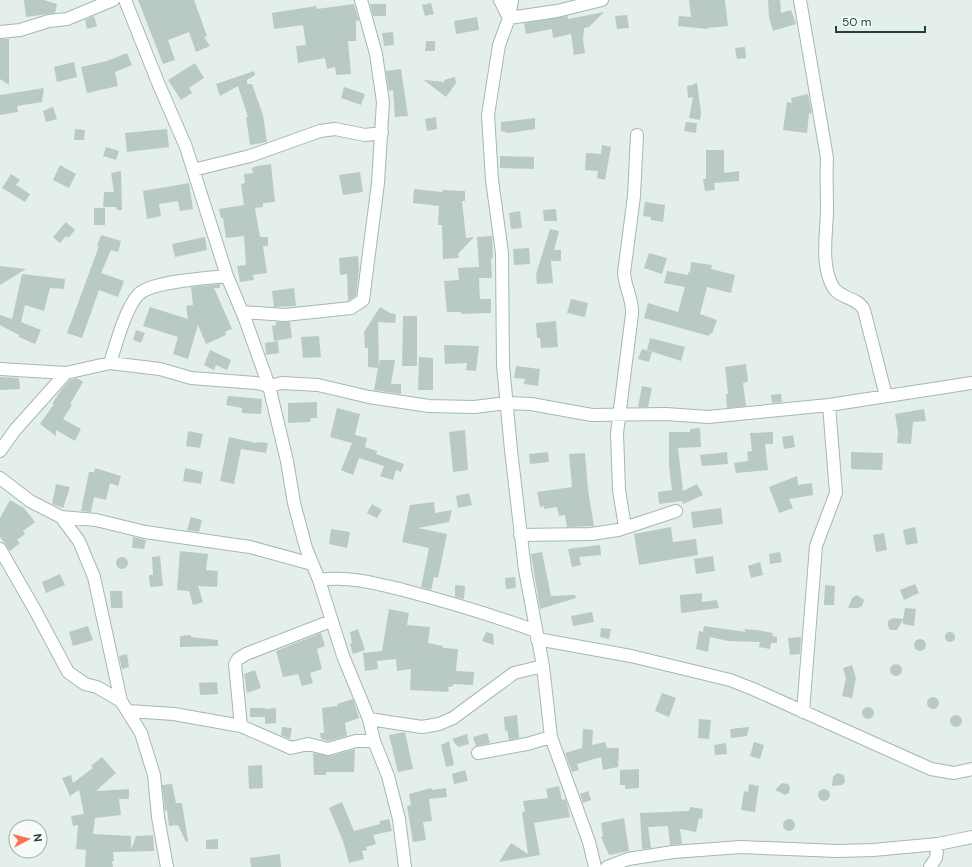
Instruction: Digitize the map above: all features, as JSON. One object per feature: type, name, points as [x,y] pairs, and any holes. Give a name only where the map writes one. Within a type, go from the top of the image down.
[{"type":"street","points":[[0,32],[20,30],[49,21],[67,19],[113,0]]},
{"type":"street","points":[[125,0],[186,147],[227,276],[269,386],[287,461],[294,503],[312,564],[319,580],[343,656],[369,719],[374,740],[388,776],[399,818],[405,867]]},
{"type":"street","points":[[242,312],[285,315],[351,308],[363,300],[378,183],[383,102],[376,54],[361,0]]},
{"type":"street","points":[[500,0],[509,18]]},
{"type":"street","points":[[512,0],[509,18],[499,45],[488,115],[492,180],[502,253],[503,365],[520,534],[542,666],[551,737],[589,842],[595,867]]},
{"type":"street","points":[[509,18],[557,11],[602,0]]},
{"type":"street","points":[[800,0],[827,158],[827,273],[834,289],[841,295],[859,303],[864,310],[886,396]]},
{"type":"street","points":[[193,170],[250,156],[320,131],[335,129],[365,135],[382,133]]},
{"type":"street","points":[[625,527],[619,490],[617,433],[618,415],[632,314],[632,301],[624,281],[624,273],[634,196],[637,135]]},
{"type":"street","points":[[110,363],[122,329],[138,294],[150,287],[180,281],[227,276]]},
{"type":"street","points":[[0,368],[66,372],[110,363],[160,369],[191,378],[256,383],[269,386],[282,383],[318,385],[369,398],[429,406],[474,407],[507,403],[531,404],[592,414],[666,414],[708,417],[829,405],[972,383]]},
{"type":"street","points":[[0,451],[15,430],[66,372]]},
{"type":"street","points":[[803,712],[816,546],[836,493],[829,405]]},
{"type":"street","points":[[0,478],[30,501],[61,517],[96,520],[193,540],[250,547],[312,564]]},
{"type":"street","points":[[520,534],[591,534],[618,530],[676,511]]},
{"type":"street","points":[[61,517],[80,542],[94,577],[121,701],[141,733],[154,775],[158,818],[166,867]]},
{"type":"street","points":[[0,549],[68,672],[85,684],[97,687],[121,701]]},
{"type":"street","points":[[319,580],[337,578],[367,582],[471,608],[537,635],[730,680],[931,769],[954,773],[972,769]]},
{"type":"street","points":[[241,726],[235,664],[238,659],[246,654],[331,621]]},
{"type":"street","points":[[369,719],[422,727],[439,724],[453,718],[514,673],[542,666]]},
{"type":"street","points":[[128,711],[174,714],[241,726],[291,748],[308,744],[328,749],[356,741],[374,740]]},
{"type":"street","points":[[478,753],[527,744],[551,737]]},
{"type":"street","points":[[607,867],[628,859],[673,852],[761,847],[837,851],[938,844],[972,837]]},
{"type":"street","points":[[930,867],[936,858],[938,844]]},
{"type":"building","points":[[24,0],[44,0],[57,4],[55,13],[26,17]]},
{"type":"building","points":[[138,0],[194,0],[207,36],[204,37],[210,46],[196,52],[189,32],[168,40],[175,60],[163,64]]},
{"type":"building","points":[[689,0],[725,0],[728,26],[707,29],[678,26],[679,16],[691,17]]},
{"type":"building","points":[[768,0],[780,0],[781,13],[791,10],[796,24],[773,31],[769,18]]},
{"type":"building","points":[[431,3],[434,14],[425,16],[422,5]]},
{"type":"building","points":[[354,4],[359,20],[356,21],[356,41],[348,41],[351,74],[336,75],[335,67],[327,69],[325,58],[298,63],[296,46],[306,45],[303,25],[274,29],[272,13],[316,6],[317,9]]},
{"type":"building","points":[[370,4],[386,4],[386,16],[373,16]]},
{"type":"building","points":[[604,12],[589,27],[584,28],[583,40],[585,53],[574,55],[571,34],[553,38],[552,29],[526,34],[524,23],[568,16],[568,19]]},
{"type":"building","points":[[627,15],[629,28],[617,29],[615,16]]},
{"type":"building","points":[[94,16],[97,26],[87,29],[85,20]]},
{"type":"building","points":[[477,17],[479,30],[456,34],[454,21]]},
{"type":"building","points":[[393,32],[394,45],[384,46],[382,33]]},
{"type":"building","points":[[0,39],[9,39],[9,85],[0,79]]},
{"type":"building","points":[[426,41],[435,41],[435,51],[425,51]]},
{"type":"building","points":[[745,47],[746,58],[737,59],[735,48]]},
{"type":"building","points":[[127,53],[132,65],[115,72],[118,86],[87,93],[81,67],[107,61]]},
{"type":"building","points":[[74,62],[77,77],[57,82],[54,67]]},
{"type":"building","points":[[195,63],[204,78],[189,88],[192,93],[181,100],[168,80]]},
{"type":"building","points":[[401,69],[408,116],[395,117],[393,90],[389,91],[386,71]]},
{"type":"building","points":[[254,71],[255,75],[247,80],[247,84],[252,84],[263,115],[267,142],[250,145],[246,117],[248,117],[238,86],[220,96],[216,84]]},
{"type":"building","points":[[455,77],[456,83],[446,97],[424,80],[445,82],[444,80]]},
{"type":"building","points":[[697,83],[701,113],[700,120],[689,118],[693,97],[688,98],[687,86]]},
{"type":"building","points":[[344,87],[365,94],[361,105],[341,98]]},
{"type":"building","points":[[44,88],[42,102],[17,106],[18,112],[0,115],[0,95]]},
{"type":"building","points":[[808,94],[812,113],[809,114],[807,133],[783,130],[787,102],[792,103],[791,98]]},
{"type":"building","points":[[53,107],[57,119],[46,122],[43,111]]},
{"type":"building","points":[[436,117],[437,129],[427,131],[425,119]]},
{"type":"building","points":[[535,118],[535,129],[509,133],[501,131],[501,122]]},
{"type":"building","points":[[686,122],[697,123],[696,133],[684,131]]},
{"type":"building","points":[[75,129],[85,130],[84,140],[74,140]]},
{"type":"building","points":[[167,129],[169,147],[127,152],[125,133]]},
{"type":"building","points":[[602,145],[611,147],[605,180],[597,178],[598,171],[585,170],[586,153],[601,154]]},
{"type":"building","points":[[106,147],[119,151],[116,160],[103,156]]},
{"type":"building","points":[[706,150],[724,150],[724,173],[739,171],[739,181],[714,183],[715,190],[705,191],[703,179],[706,179]]},
{"type":"building","points":[[500,156],[534,157],[534,169],[500,168]]},
{"type":"building","points":[[271,164],[275,202],[263,203],[263,207],[255,208],[260,237],[268,237],[268,246],[263,246],[267,273],[253,275],[254,280],[240,282],[237,266],[246,265],[244,236],[226,238],[223,218],[221,218],[219,209],[244,205],[241,184],[245,183],[244,174],[253,173],[252,168],[257,166]]},
{"type":"building","points":[[60,165],[76,174],[69,188],[53,180]]},
{"type":"building","points":[[121,171],[122,210],[117,210],[116,207],[103,207],[104,192],[114,192],[111,173]]},
{"type":"building","points":[[360,172],[363,192],[343,195],[339,175]]},
{"type":"building","points":[[11,174],[20,180],[16,185],[30,194],[25,202],[2,188]]},
{"type":"building","points":[[189,183],[193,209],[180,211],[178,201],[159,204],[161,216],[147,219],[143,191]]},
{"type":"building","points":[[414,189],[442,192],[443,190],[465,191],[465,201],[462,201],[466,238],[474,237],[458,254],[459,258],[443,259],[442,225],[438,225],[439,206],[413,203]]},
{"type":"building","points":[[645,202],[665,205],[663,222],[651,220],[651,217],[643,216]]},
{"type":"building","points":[[94,208],[105,208],[105,225],[94,225]]},
{"type":"building","points":[[556,209],[557,221],[544,221],[543,210]]},
{"type":"building","points":[[520,211],[522,228],[511,229],[509,213]]},
{"type":"building","points":[[66,222],[75,230],[68,238],[66,236],[60,243],[53,237]]},
{"type":"building","points":[[550,229],[559,231],[554,250],[561,250],[561,261],[551,261],[553,283],[537,284],[536,274]]},
{"type":"building","points":[[101,235],[121,241],[118,252],[111,250],[101,273],[124,281],[118,297],[99,290],[82,338],[67,333],[99,246],[97,246]]},
{"type":"building","points":[[492,236],[492,278],[479,278],[480,299],[491,299],[491,313],[461,314],[461,312],[447,312],[444,281],[459,280],[458,268],[479,267],[477,237]]},
{"type":"building","points":[[205,237],[207,250],[175,257],[172,244]]},
{"type":"building","points":[[529,248],[530,264],[514,265],[513,249]]},
{"type":"building","points":[[649,253],[667,258],[662,274],[644,268]]},
{"type":"building","points":[[358,256],[359,269],[356,296],[348,301],[347,274],[340,275],[339,258]]},
{"type":"building","points":[[691,262],[712,265],[711,269],[735,275],[731,293],[707,287],[700,314],[717,320],[712,334],[710,333],[709,336],[644,318],[648,303],[678,312],[685,287],[664,283],[667,271],[688,275],[688,272],[690,273]]},
{"type":"building","points":[[0,266],[26,269],[0,285]]},
{"type":"building","points":[[22,274],[65,279],[64,289],[50,288],[44,311],[25,305],[21,322],[41,330],[35,344],[19,337],[19,335],[0,325],[0,315],[12,319]]},
{"type":"building","points":[[220,284],[220,288],[214,288],[232,329],[225,332],[226,335],[206,344],[198,325],[188,359],[173,354],[178,337],[143,326],[150,307],[188,319],[186,306],[193,305],[191,287]]},
{"type":"building","points":[[294,288],[296,306],[274,307],[272,291]]},
{"type":"building","points":[[571,299],[588,303],[585,317],[567,313]]},
{"type":"building","points":[[380,307],[390,313],[396,314],[395,323],[378,322],[379,365],[380,360],[395,360],[391,384],[401,384],[401,394],[374,390],[378,368],[368,367],[368,348],[365,348],[364,332]]},
{"type":"building","points":[[403,316],[417,316],[417,366],[402,366]]},
{"type":"building","points":[[556,321],[558,347],[541,348],[540,338],[537,338],[536,323]]},
{"type":"building","points":[[276,322],[290,322],[292,338],[274,341],[272,326],[276,325]]},
{"type":"building","points":[[136,330],[145,333],[141,343],[133,340]]},
{"type":"building","points":[[319,336],[321,357],[303,358],[301,337]]},
{"type":"building","points":[[650,338],[685,347],[681,361],[647,350]]},
{"type":"building","points":[[278,341],[279,353],[266,355],[265,343]]},
{"type":"building","points":[[444,345],[479,346],[476,371],[466,370],[467,363],[445,364]]},
{"type":"building","points":[[642,349],[652,352],[649,362],[638,359]]},
{"type":"building","points":[[210,350],[231,360],[227,370],[216,365],[214,370],[204,365]]},
{"type":"building","points":[[419,357],[433,358],[433,390],[418,390]]},
{"type":"building","points":[[746,364],[748,382],[743,383],[746,406],[727,408],[726,394],[728,394],[725,367]]},
{"type":"building","points":[[516,366],[540,369],[538,386],[524,384],[525,379],[514,378]]},
{"type":"building","points":[[0,377],[19,378],[20,389],[0,390]]},
{"type":"building","points":[[77,378],[83,382],[70,404],[72,405],[63,419],[81,429],[75,441],[56,430],[56,436],[40,424],[54,404],[52,404],[62,389],[70,380]]},
{"type":"building","points":[[642,386],[652,388],[648,407],[638,407]]},
{"type":"building","points":[[781,394],[782,402],[772,403],[771,395]]},
{"type":"building","points":[[228,396],[262,399],[261,414],[242,413],[242,408],[226,405]]},
{"type":"building","points":[[317,402],[317,418],[311,418],[310,422],[288,423],[288,403]]},
{"type":"building","points":[[337,408],[360,414],[355,435],[367,438],[365,447],[377,451],[376,454],[404,464],[401,472],[396,470],[393,480],[380,476],[384,466],[359,458],[353,475],[341,470],[352,443],[330,437]]},
{"type":"building","points":[[924,409],[926,421],[913,422],[911,444],[897,443],[898,432],[895,414]]},
{"type":"building","points":[[700,428],[701,447],[678,448],[683,491],[697,484],[703,495],[683,504],[682,501],[659,504],[658,492],[672,490],[669,466],[669,432],[690,432],[690,429]]},
{"type":"building","points":[[465,430],[468,470],[453,472],[449,432]]},
{"type":"building","points":[[188,431],[203,434],[200,448],[186,446]]},
{"type":"building","points":[[773,432],[773,444],[765,444],[768,470],[736,473],[734,463],[748,461],[747,452],[752,451],[750,433]]},
{"type":"building","points":[[793,435],[795,447],[784,449],[782,437]]},
{"type":"building","points":[[229,437],[256,443],[268,443],[266,453],[241,449],[234,484],[220,481]]},
{"type":"building","points":[[548,452],[549,462],[530,464],[529,454]]},
{"type":"building","points":[[727,452],[728,464],[702,466],[700,455]]},
{"type":"building","points":[[851,452],[883,453],[882,470],[851,469]]},
{"type":"building","points":[[585,453],[588,490],[594,526],[567,527],[565,515],[559,516],[557,507],[544,509],[544,506],[540,507],[537,492],[572,487],[569,454]]},
{"type":"building","points":[[95,468],[121,476],[118,486],[110,483],[106,500],[94,497],[91,512],[81,511],[89,472],[94,472]]},
{"type":"building","points":[[185,468],[203,472],[201,484],[183,481]]},
{"type":"building","points":[[797,476],[798,485],[812,483],[813,495],[789,499],[793,508],[779,513],[769,487]]},
{"type":"building","points":[[56,484],[70,487],[63,508],[52,504]]},
{"type":"building","points":[[469,493],[472,505],[458,508],[456,496]]},
{"type":"building","points":[[10,500],[24,508],[35,522],[23,531],[25,534],[17,540],[20,543],[10,551],[0,537],[0,518]]},
{"type":"building","points":[[434,502],[435,513],[452,510],[449,522],[418,528],[447,534],[438,578],[434,577],[431,590],[421,587],[429,548],[402,542],[410,505]]},
{"type":"building","points":[[372,504],[382,510],[377,518],[367,513]]},
{"type":"building","points":[[721,508],[723,524],[693,528],[691,512]]},
{"type":"building","points":[[191,517],[202,520],[199,532],[187,530]]},
{"type":"building","points":[[671,527],[673,542],[696,539],[698,555],[639,565],[634,534]]},
{"type":"building","points":[[915,527],[918,543],[906,545],[903,530]]},
{"type":"building","points":[[331,529],[350,532],[347,548],[329,544]]},
{"type":"building","points":[[884,533],[887,550],[876,552],[873,535]]},
{"type":"building","points":[[133,537],[146,540],[144,549],[132,548]]},
{"type":"building","points":[[600,545],[601,555],[579,557],[581,565],[572,567],[568,549]]},
{"type":"building","points":[[180,551],[208,554],[206,570],[218,571],[217,587],[198,586],[203,602],[193,605],[189,591],[177,590]]},
{"type":"building","points":[[542,552],[551,596],[575,595],[576,598],[540,609],[531,554]]},
{"type":"building","points":[[780,552],[782,562],[770,564],[769,554]]},
{"type":"building","points":[[160,556],[163,586],[150,587],[149,575],[153,575],[152,557]]},
{"type":"building","points":[[713,556],[715,571],[696,574],[694,559]]},
{"type":"building","points":[[124,557],[127,558],[127,568],[120,569],[117,568],[116,561],[117,558]]},
{"type":"building","points":[[760,562],[763,575],[751,578],[748,566]]},
{"type":"building","points":[[60,574],[65,585],[46,593],[42,582]]},
{"type":"building","points":[[515,577],[516,588],[506,589],[505,578]]},
{"type":"building","points":[[915,584],[919,593],[904,600],[900,590]]},
{"type":"building","points":[[455,585],[465,586],[464,599],[455,597]]},
{"type":"building","points":[[825,585],[835,586],[834,605],[824,605]]},
{"type":"building","points":[[110,591],[122,591],[123,608],[111,608]]},
{"type":"building","points":[[702,593],[702,602],[717,600],[719,608],[681,613],[680,595]]},
{"type":"building","points":[[857,595],[864,600],[862,606],[858,608],[848,608],[852,598]]},
{"type":"building","points":[[905,608],[916,609],[914,626],[903,624],[903,620],[897,630],[890,630],[888,621],[893,618],[903,619]]},
{"type":"building","points":[[389,609],[409,613],[407,625],[430,627],[428,643],[443,646],[443,648],[458,649],[456,671],[474,672],[473,685],[453,684],[453,686],[448,687],[449,692],[410,690],[411,669],[397,671],[396,659],[377,661],[378,669],[365,671],[363,653],[382,651]]},
{"type":"building","points":[[592,612],[594,622],[573,626],[571,616]]},
{"type":"building","points":[[88,626],[93,640],[73,646],[69,632]]},
{"type":"building","points":[[704,626],[746,632],[744,629],[773,633],[772,636],[777,637],[777,643],[771,643],[770,649],[759,647],[760,642],[728,641],[710,637],[708,652],[696,649],[699,631],[703,632]]},
{"type":"building","points":[[601,628],[611,629],[609,639],[600,637]]},
{"type":"building","points":[[358,629],[365,650],[353,654],[350,644],[352,643],[350,632]]},
{"type":"building","points":[[486,632],[493,634],[494,645],[482,641]]},
{"type":"building","points":[[948,632],[952,632],[954,633],[954,641],[948,642],[945,639],[945,635]]},
{"type":"building","points":[[321,633],[325,646],[317,649],[322,669],[310,673],[313,683],[302,686],[298,674],[283,677],[276,651]]},
{"type":"building","points":[[191,635],[191,637],[218,640],[218,646],[180,647],[180,636]]},
{"type":"building","points":[[801,637],[800,654],[790,655],[788,638]]},
{"type":"building","points":[[922,639],[925,640],[925,650],[918,651],[915,650],[914,643],[915,640]]},
{"type":"building","points":[[127,654],[129,667],[122,669],[119,656]]},
{"type":"building","points":[[894,664],[898,664],[902,670],[898,676],[894,676],[890,672],[890,668]]},
{"type":"building","points":[[852,665],[856,678],[852,698],[842,696],[846,678],[843,668]]},
{"type":"building","points":[[255,670],[261,688],[247,693],[244,674]]},
{"type":"building","points":[[217,682],[218,694],[200,695],[199,683]]},
{"type":"building","points":[[662,693],[676,698],[669,717],[655,711]]},
{"type":"building","points":[[931,697],[935,697],[939,703],[935,709],[931,709],[927,705],[927,701]]},
{"type":"building","points":[[353,699],[359,718],[345,723],[347,736],[328,741],[321,739],[320,733],[324,733],[322,708],[338,706],[337,704]]},
{"type":"building","points":[[866,707],[870,707],[874,713],[870,719],[866,719],[862,715],[862,711]]},
{"type":"building","points":[[250,708],[265,708],[265,717],[250,717]]},
{"type":"building","points":[[276,708],[276,723],[265,724],[265,709]]},
{"type":"building","points":[[517,715],[519,738],[509,740],[507,730],[505,731],[504,717]]},
{"type":"building","points":[[954,715],[958,715],[962,721],[958,727],[954,727],[950,723],[950,719]]},
{"type":"building","points":[[699,719],[711,720],[709,739],[698,738]]},
{"type":"building","points":[[282,727],[292,728],[290,739],[281,735]]},
{"type":"building","points":[[749,727],[747,736],[731,738],[730,729]]},
{"type":"building","points":[[583,729],[593,730],[592,745],[605,742],[607,748],[619,748],[618,767],[603,770],[601,757],[577,764],[579,770],[572,772],[565,753],[582,748]]},
{"type":"building","points":[[405,732],[413,769],[398,772],[389,735]]},
{"type":"building","points":[[487,733],[490,743],[476,746],[473,737]]},
{"type":"building","points":[[467,734],[469,744],[458,747],[452,739]]},
{"type":"building","points":[[449,741],[454,765],[446,767],[441,745]]},
{"type":"building","points":[[754,742],[764,745],[760,759],[750,756]]},
{"type":"building","points":[[726,743],[727,754],[715,755],[714,745]]},
{"type":"building","points":[[355,749],[354,772],[326,772],[326,775],[314,775],[313,753],[330,756]]},
{"type":"building","points":[[102,757],[116,773],[96,791],[129,789],[129,799],[119,799],[121,815],[95,818],[93,834],[131,836],[131,850],[136,836],[153,835],[154,851],[113,852],[113,867],[85,867],[86,850],[76,849],[78,825],[73,826],[71,816],[84,814],[79,790],[70,796],[62,778],[71,775],[73,783],[93,768],[91,766]]},
{"type":"building","points":[[262,765],[263,788],[249,789],[248,766]]},
{"type":"building","points":[[639,769],[639,788],[625,789],[625,785],[620,785],[620,770]]},
{"type":"building","points":[[465,770],[468,781],[454,784],[452,774]]},
{"type":"building","points":[[837,773],[844,775],[845,782],[842,785],[832,786],[833,777]]},
{"type":"building","points":[[782,783],[788,784],[790,787],[789,793],[785,795],[775,790]]},
{"type":"building","points":[[172,784],[176,803],[182,803],[188,841],[186,842],[178,825],[169,826],[167,810],[165,811],[162,785]]},
{"type":"building","points":[[749,784],[759,786],[755,812],[741,810],[744,791],[748,792]]},
{"type":"building","points":[[559,786],[562,800],[566,799],[570,817],[534,823],[540,855],[499,862],[511,843],[528,854],[522,812],[525,812],[523,801],[548,798],[546,789]]},
{"type":"building","points":[[431,788],[432,790],[446,788],[447,797],[429,799],[432,821],[423,822],[426,840],[413,842],[407,806],[411,805],[409,794]]},
{"type":"building","points":[[826,789],[829,790],[829,800],[822,801],[819,800],[818,793],[819,790]]},
{"type":"building","points":[[588,791],[591,800],[583,803],[580,794]]},
{"type":"building","points":[[342,802],[354,831],[380,824],[380,821],[389,819],[392,831],[373,835],[376,844],[366,847],[367,850],[362,851],[364,859],[349,863],[343,841],[329,808]]},
{"type":"building","points":[[690,807],[703,809],[702,819],[699,818],[696,832],[680,829],[682,844],[670,845],[668,826],[648,827],[651,848],[642,849],[640,813],[689,811]]},
{"type":"building","points":[[624,818],[629,851],[609,855],[601,837],[603,837],[601,823]]},
{"type":"building","points":[[787,819],[791,819],[795,825],[791,831],[787,831],[783,827],[783,823]]},
{"type":"building","points":[[218,839],[218,849],[206,849],[206,840]]},
{"type":"building","points":[[280,854],[281,867],[251,867],[250,858]]}]
